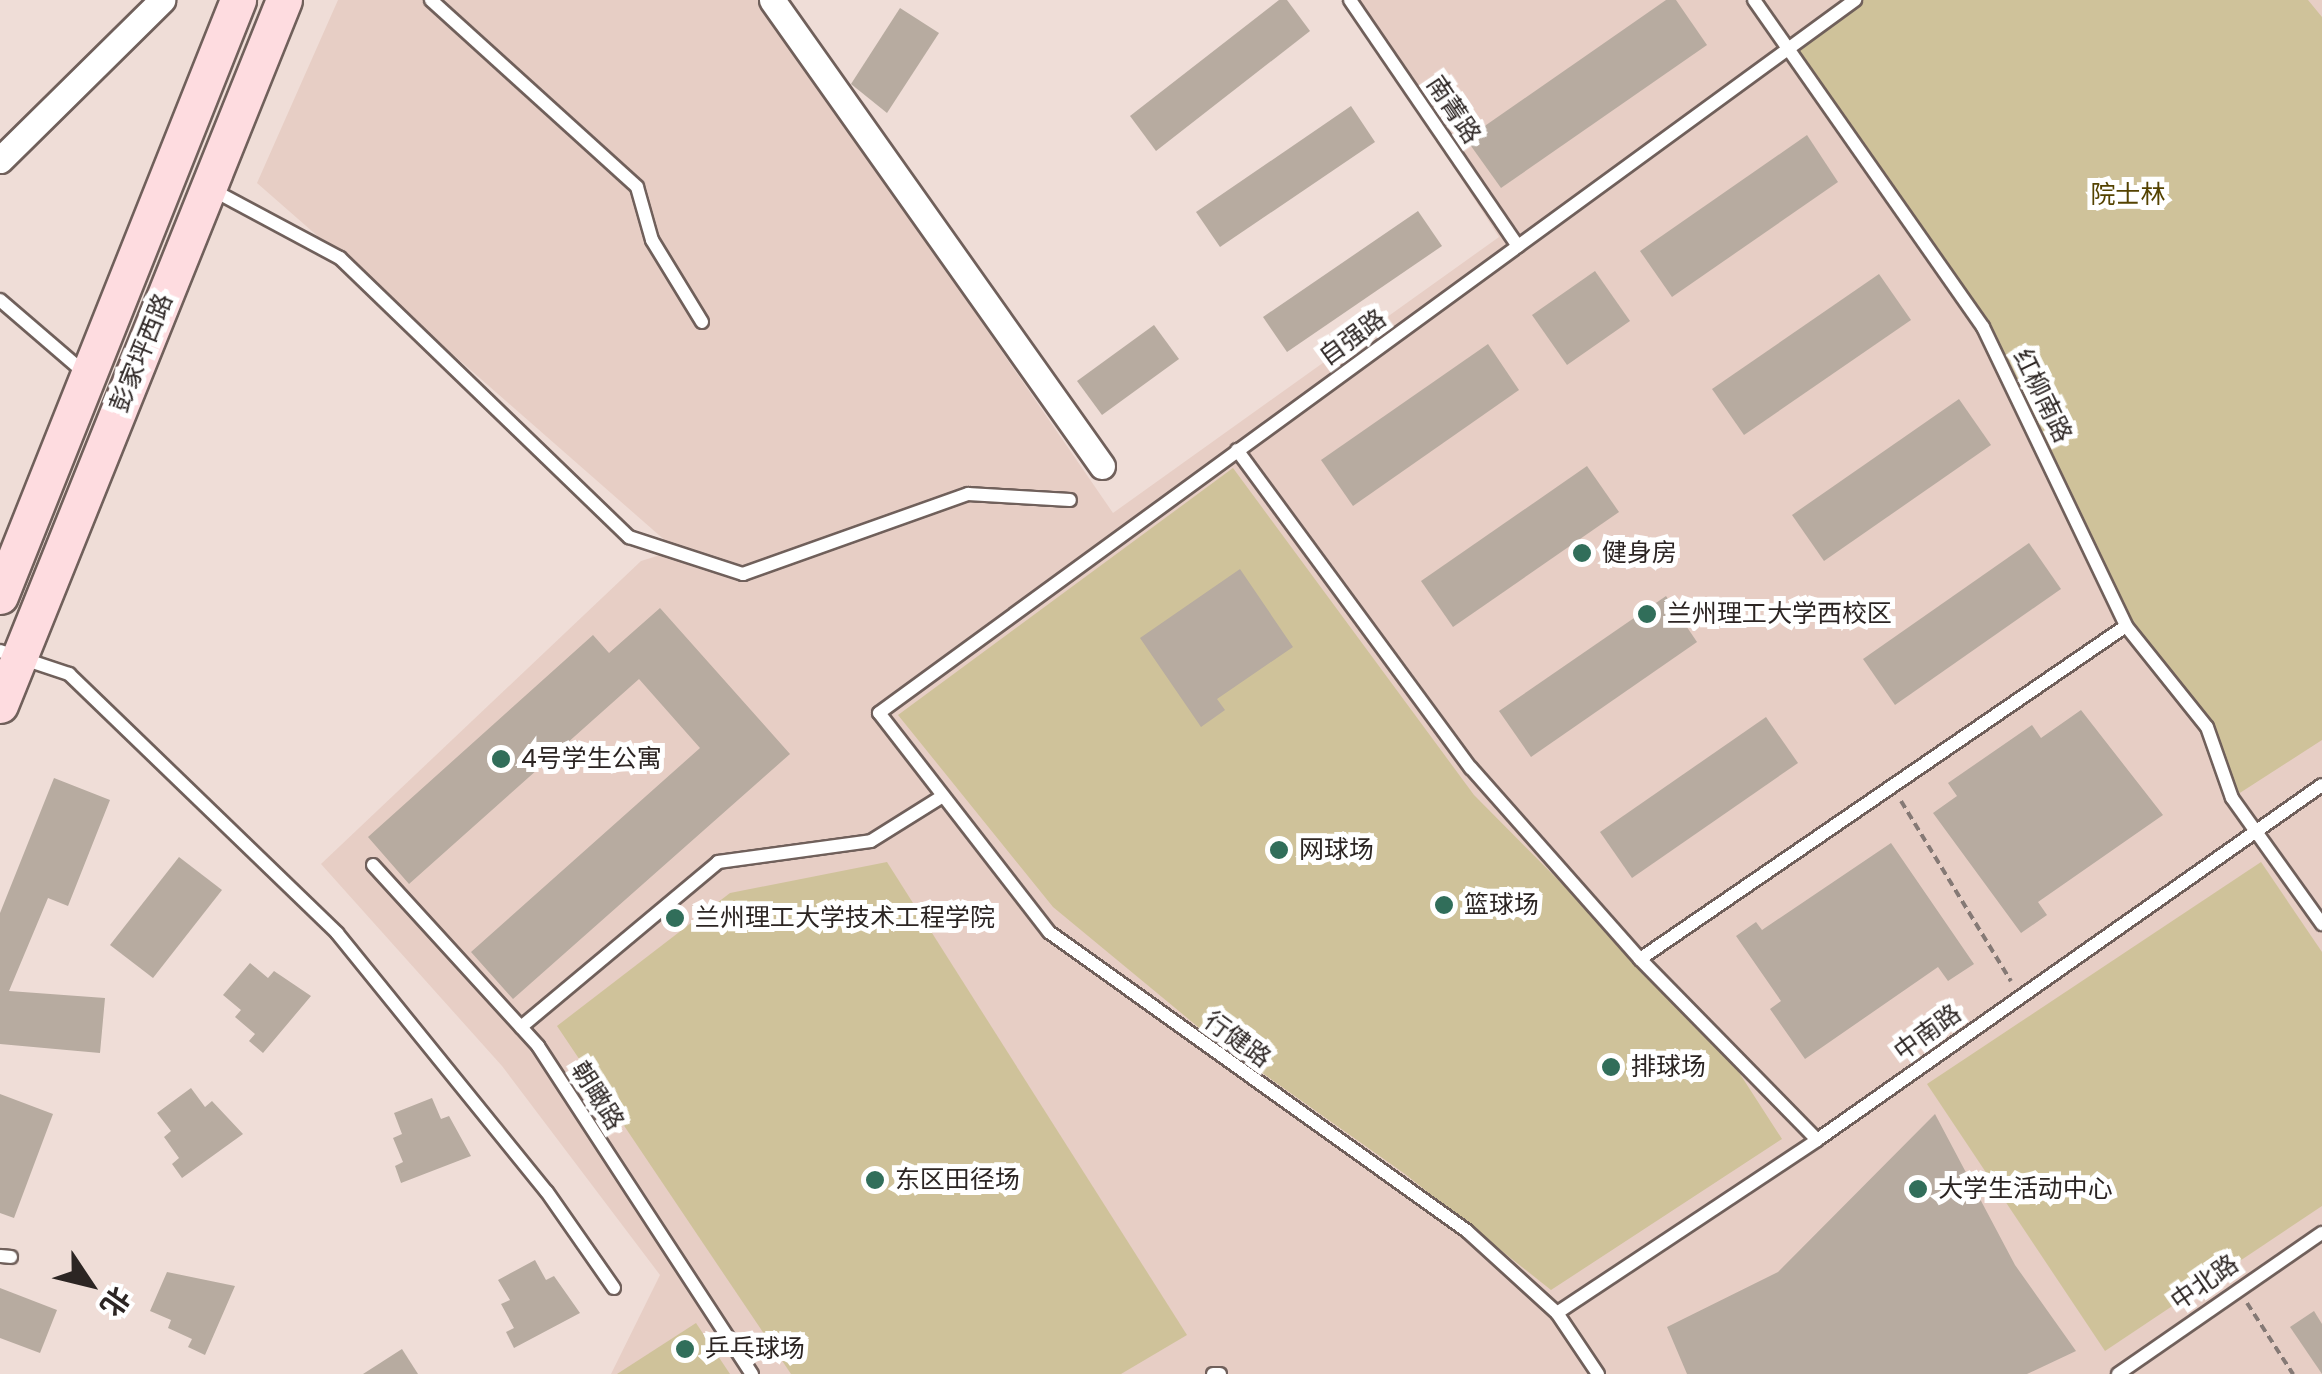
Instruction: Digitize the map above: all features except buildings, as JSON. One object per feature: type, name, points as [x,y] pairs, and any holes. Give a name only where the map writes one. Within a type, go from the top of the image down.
[{"type":"main road","name":"彭家坪西路","points":[[0,596],[238,0]]},
{"type":"main road","name":"彭家坪西路","points":[[0,705],[10,652],[284,0]]},
{"type":"street","points":[[0,160],[162,0]]},
{"type":"street","points":[[772,0],[1102,466]]},
{"type":"lane","points":[[431,0],[637,187],[652,240],[702,322]]},
{"type":"lane","name":"南菁路","points":[[1350,0],[1518,246]]},
{"type":"lane","name":"红柳南路","points":[[1754,0],[1983,326],[2126,626],[2207,727],[2232,798],[2322,924]]},
{"type":"lane","name":"自强路","points":[[879,713],[1854,0]]},
{"type":"lane","points":[[208,188],[340,258],[629,537],[743,574],[968,494],[1070,500]]},
{"type":"lane","points":[[0,300],[88,376]]},
{"type":"lane","points":[[1237,450],[1471,768],[1640,959],[1817,1140]]},
{"type":"lane","points":[[1640,959],[2126,626]]},
{"type":"lane","points":[[10,652],[69,674],[337,933],[546,1192],[614,1288]]},
{"type":"lane","name":"行健路","points":[[879,713],[1049,932],[1467,1231],[1557,1313],[1598,1374]]},
{"type":"lane","name":"中南路","points":[[1557,1313],[1817,1140],[2322,784]]},
{"type":"lane","points":[[521,1026],[718,862],[871,841],[944,796]]},
{"type":"lane","name":"朝瞰路","points":[[372,865],[521,1026],[752,1374]]},
{"type":"lane","name":"中北路","points":[[2118,1374],[2236,1287],[2322,1233]]},
{"type":"path","points":[[1891,784],[2020,994]]},
{"type":"path","points":[[2236,1287],[2293,1374]]},
{"type":"shaded area","name":"兰州理工大学西校区","points":[[338,0],[760,0],[1113,513],[1499,237],[1345,0],[2322,0],[2322,1374],[611,1374],[660,1275],[502,1066],[321,864],[641,561],[676,550],[257,183]]},
{"type":"green space","name":"院士林","points":[[1861,0],[2308,0],[2322,17],[2322,740],[2232,798],[2207,727],[2126,626],[1990,336],[1787,49]]},
{"type":"green space","points":[[1233,468],[1474,795],[1720,1043],[1782,1139],[1551,1290],[1405,1174],[1203,1031],[1053,907],[898,715]]},
{"type":"green space","name":"东区田径场","points":[[887,862],[1187,1335],[1121,1374],[791,1374],[557,1026],[730,893]]},
{"type":"green space","points":[[2261,862],[2322,952],[2322,1206],[2105,1351],[1927,1084]]},
{"type":"green space","name":"乒乓球场","points":[[696,1323],[730,1374],[617,1374]]},
{"type":"place","name":"健身房","points":[[1582,553]]},
{"type":"place","name":"兰州理工大学西校区","points":[[1647,614]]},
{"type":"place","name":"4号学生公寓","points":[[501,759]]},
{"type":"place","name":"网球场","points":[[1279,850]]},
{"type":"place","name":"篮球场","points":[[1444,905]]},
{"type":"place","name":"兰州理工大学技术工程学院","points":[[675,918]]},
{"type":"place","name":"排球场","points":[[1611,1067]]},
{"type":"place","name":"东区田径场","points":[[875,1180]]},
{"type":"place","name":"大学生活动中心","points":[[1918,1189]]},
{"type":"place","name":"乒乓球场","points":[[685,1349]]}]
